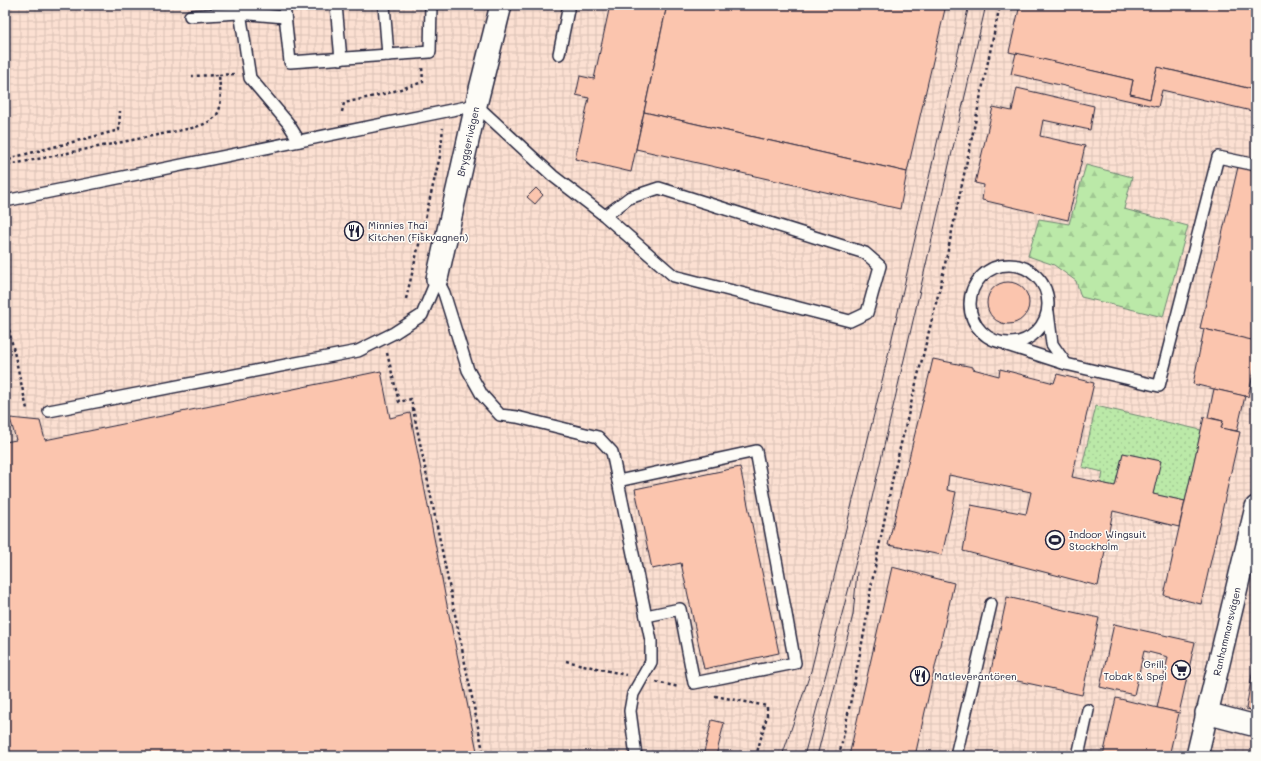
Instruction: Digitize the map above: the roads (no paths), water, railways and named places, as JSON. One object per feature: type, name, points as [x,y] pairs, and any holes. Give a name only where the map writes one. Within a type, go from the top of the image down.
[{"type":"street","name":"Bryggerivägen","points":[[437,279],[476,105],[501,5]]},
{"type":"street","name":"Ranhammarsvägen","points":[[1197,756],[1256,507]]},
{"type":"street","points":[[1206,714],[1256,726]]},
{"type":"lane","points":[[284,5],[290,62],[430,52],[431,5]]},
{"type":"lane","points":[[336,5],[340,58]]},
{"type":"lane","points":[[384,5],[388,55]]},
{"type":"lane","points":[[559,54],[569,5]]},
{"type":"lane","points":[[190,16],[239,9],[285,17]]},
{"type":"lane","points":[[239,9],[250,78],[288,123],[299,141]]},
{"type":"lane","points":[[5,201],[476,105],[553,176],[605,216],[674,276],[850,321],[867,313],[880,266],[865,253],[659,188],[629,198],[605,216]]},
{"type":"lane","points":[[1066,364],[1052,344],[1048,312],[1048,294],[1038,278],[1019,266],[1003,265],[988,270],[974,285],[969,305],[975,326],[986,337],[1002,344],[1066,364],[1159,386],[1218,156],[1256,165]]},
{"type":"lane","points":[[49,410],[358,351],[394,333],[422,315],[437,279]]},
{"type":"lane","points":[[437,279],[444,293],[468,370],[482,395],[500,415],[517,417],[598,438],[612,452],[651,641],[651,662],[633,694],[630,711],[636,756]]},
{"type":"lane","points":[[1002,344],[1023,342],[1041,329],[1048,312]]},
{"type":"lane","points":[[618,481],[756,451],[795,663],[694,683],[680,609],[646,616]]},
{"type":"lane","points":[[957,752],[991,604]]},
{"type":"lane","points":[[1078,756],[1088,710]]},
{"type":"tram line","points":[[782,756],[811,671],[879,394],[969,5]]},
{"type":"tram line","points":[[804,756],[866,524],[986,5]]},
{"type":"tram line","points":[[817,756],[853,615],[857,572]]},
{"type":"place","name":"Minnies Thai Kitchen (Fiskvagnen)","points":[[354,231]]},
{"type":"place","name":"Indoor Wingsuit Stockholm","points":[[1055,540]]},
{"type":"place","name":"Grill, Tobak & Spel","points":[[1181,670]]},
{"type":"place","name":"Matleverantören","points":[[920,676]]}]
